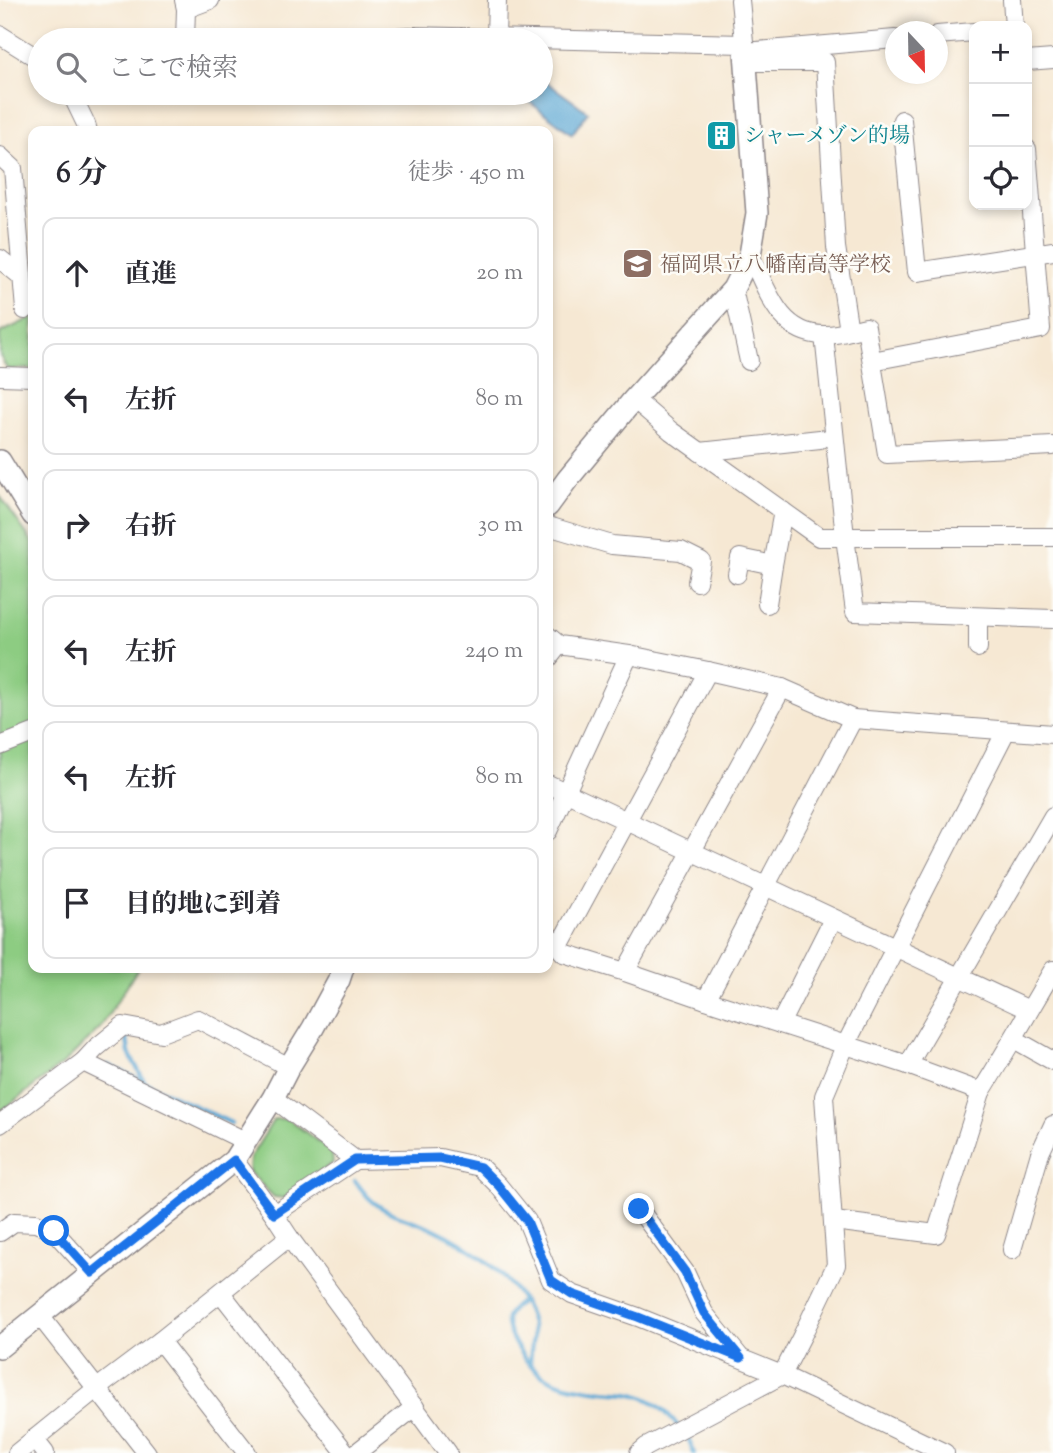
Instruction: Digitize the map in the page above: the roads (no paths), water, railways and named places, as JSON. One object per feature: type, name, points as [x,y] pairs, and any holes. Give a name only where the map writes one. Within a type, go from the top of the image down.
[{"type":"street","points":[[185,28],[185,5],[211,0]]},
{"type":"street","points":[[496,28],[497,0]]},
{"type":"street","points":[[553,499],[634,399],[733,289],[750,255],[757,213],[740,0]]},
{"type":"street","points":[[1012,0],[1014,21]]},
{"type":"street","points":[[948,34],[969,32]]},
{"type":"street","points":[[0,35],[28,52]]},
{"type":"street","points":[[744,53],[885,40]]},
{"type":"street","points":[[553,41],[744,53],[825,62],[836,247],[849,331]]},
{"type":"street","points":[[1032,61],[1053,59]]},
{"type":"street","points":[[77,105],[87,126]]},
{"type":"street","points":[[902,120],[917,272],[1044,252]]},
{"type":"street","points":[[0,156],[13,168],[25,310]]},
{"type":"street","points":[[872,361],[1041,329],[1044,252],[1032,193]]},
{"type":"street","points":[[750,255],[771,302],[781,316],[803,331],[824,335],[866,327],[887,454],[1053,446]]},
{"type":"street","points":[[0,259],[22,277]]},
{"type":"street","points":[[733,289],[749,362]]},
{"type":"street","points":[[824,335],[855,612],[1053,619]]},
{"type":"street","points":[[0,376],[28,377]]},
{"type":"street","points":[[634,399],[700,452],[819,537],[1053,537]]},
{"type":"street","points":[[700,452],[820,439]]},
{"type":"street","points":[[0,461],[28,506]]},
{"type":"street","points":[[767,604],[783,511]]},
{"type":"street","points":[[553,527],[612,545],[681,551],[701,561],[698,582]]},
{"type":"street","points":[[737,574],[740,558],[773,565]]},
{"type":"street","points":[[978,617],[978,648]]},
{"type":"street","points":[[553,640],[782,688],[853,719],[1053,734]]},
{"type":"street","points":[[553,820],[629,655]]},
{"type":"street","points":[[708,671],[625,822],[553,940],[564,953],[908,1065],[981,1092]]},
{"type":"street","points":[[625,972],[782,688]]},
{"type":"street","points":[[706,1000],[853,719]]},
{"type":"street","points":[[639,1453],[782,1375],[836,1265],[824,1096],[845,1046],[1006,731]]},
{"type":"street","points":[[0,746],[28,735]]},
{"type":"street","points":[[553,787],[1029,1010]]},
{"type":"street","points":[[908,1065],[1053,816]]},
{"type":"street","points":[[780,1024],[834,919]]},
{"type":"street","points":[[834,1221],[936,1234],[981,1092],[1053,970]]},
{"type":"street","points":[[0,1347],[234,1160],[273,1098],[341,973]]},
{"type":"street","points":[[0,1124],[83,1062],[123,1026],[161,1034],[198,1019],[289,1067]]},
{"type":"street","points":[[1014,1039],[1053,1061]]},
{"type":"street","points":[[83,1062],[245,1141]]},
{"type":"street","points":[[273,1098],[355,1160]]},
{"type":"street","points":[[1012,1250],[1040,1153],[1053,1125]]},
{"type":"street","points":[[274,1214],[355,1160],[440,1158],[480,1167],[527,1221],[551,1280],[572,1294],[638,1317],[782,1375],[945,1453]]},
{"type":"street","points":[[234,1160],[448,1453]]},
{"type":"street","points":[[639,1209],[685,1272],[704,1313],[741,1358]]},
{"type":"street","points":[[0,1232],[14,1223],[36,1223],[54,1231],[92,1273]]},
{"type":"street","points":[[17,1453],[39,1446],[96,1389],[289,1237]]},
{"type":"street","points":[[221,1293],[346,1453]]},
{"type":"street","points":[[40,1316],[147,1453]]},
{"type":"street","points":[[160,1341],[247,1453]]},
{"type":"street","points":[[356,1453],[415,1407]]},
{"type":"water","points":[[553,87],[588,112],[572,134],[534,105],[553,105]]},
{"type":"waterway","points":[[126,1033],[129,1053],[144,1081]]},
{"type":"waterway","points":[[108,1065],[231,1123]]},
{"type":"waterway","points":[[355,1181],[369,1198],[383,1209],[446,1235],[475,1253],[503,1276],[524,1303],[532,1323],[530,1365]]},
{"type":"waterway","points":[[522,1301],[510,1312],[507,1324],[519,1351],[537,1371],[573,1387],[640,1396],[659,1406],[678,1426]]},
{"type":"waterway","points":[[683,1432],[694,1453]]},
{"type":"place","name":"シャーメゾン的場","points":[[721,135]]},
{"type":"place","name":"福岡県立八幡南高等学校","points":[[637,264]]}]
